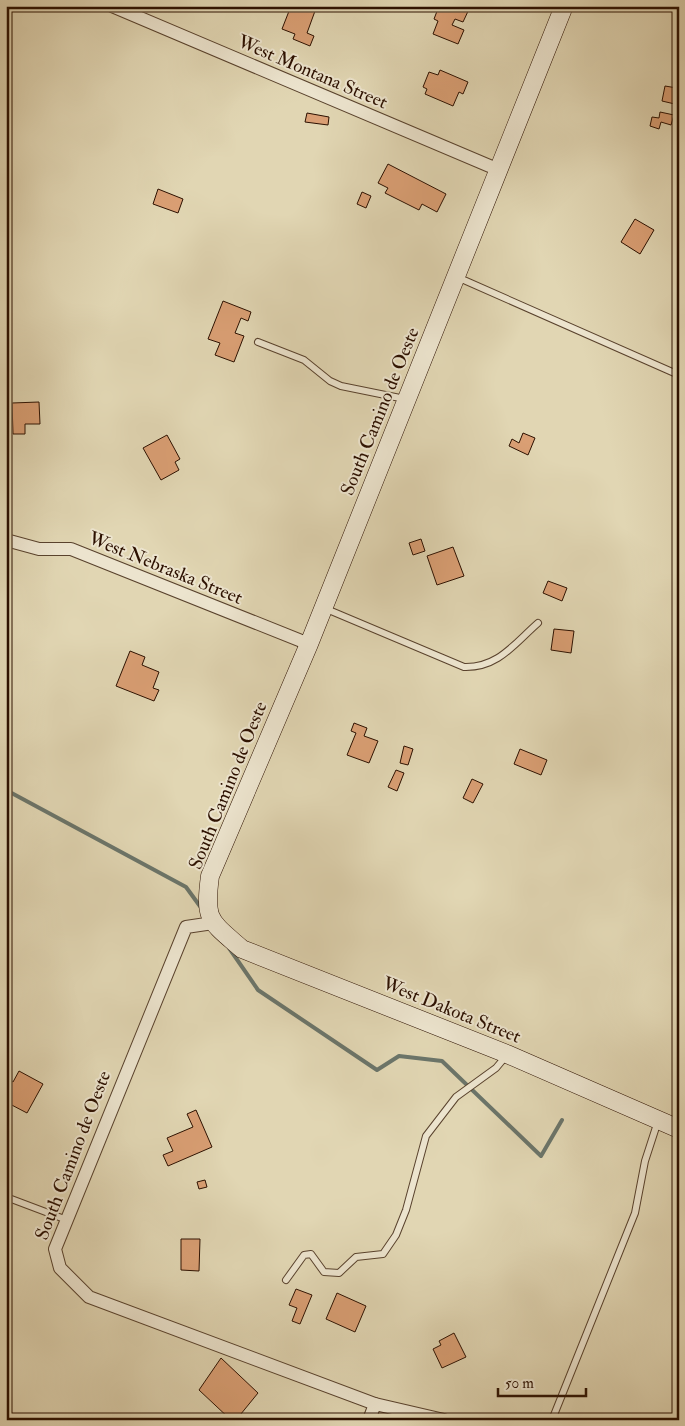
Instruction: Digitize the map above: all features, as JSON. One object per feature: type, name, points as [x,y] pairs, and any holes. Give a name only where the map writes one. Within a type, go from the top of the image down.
[{"type":"street","name":"West Montana Street","points":[[112,6],[499,170]]},
{"type":"street","name":"South Camino de Oeste","points":[[444,1420],[375,1404],[89,1297],[60,1268],[55,1249],[186,927],[213,923],[206,902],[210,876],[309,644],[564,6]]},
{"type":"street","name":"West Nebraska Street","points":[[6,540],[39,549],[71,548],[309,644]]},
{"type":"street","name":"West Dakota Street","points":[[213,923],[242,949],[507,1054],[679,1129]]},
{"type":"street","points":[[369,1420],[375,1404]]},
{"type":"lane","points":[[455,276],[679,374]]},
{"type":"lane","points":[[258,342],[304,360],[330,381],[341,386],[406,400]]},
{"type":"lane","points":[[323,608],[464,668],[484,666],[495,662],[538,622]]},
{"type":"lane","points":[[286,1280],[304,1254],[311,1254],[324,1272],[339,1273],[356,1257],[383,1254],[396,1235],[406,1210],[426,1136],[456,1096],[496,1068],[507,1054]]},
{"type":"lane","points":[[552,1420],[635,1213],[644,1161],[658,1121]]},
{"type":"lane","points":[[6,1197],[67,1220]]},
{"type":"building","points":[[291,6],[303,6],[315,11],[307,33],[314,36],[310,46],[293,39],[295,34],[282,29]]},
{"type":"building","points":[[439,6],[470,7],[463,22],[455,19],[452,25],[464,30],[458,44],[433,34],[438,21],[434,19]]},
{"type":"building","points":[[440,70],[468,82],[463,94],[459,92],[453,106],[425,94],[427,89],[423,87],[429,72],[438,75]]},
{"type":"building","points":[[679,79],[679,105],[662,101],[665,86],[677,88]]},
{"type":"building","points":[[660,112],[674,115],[671,125],[661,122],[659,129],[650,126],[652,117],[659,118]]},
{"type":"building","points":[[307,113],[329,117],[328,125],[305,122]]},
{"type":"building","points":[[388,164],[446,194],[437,212],[422,204],[419,210],[385,193],[388,188],[378,183]]},
{"type":"building","points":[[158,189],[183,199],[178,213],[153,204]]},
{"type":"building","points":[[362,192],[371,196],[366,208],[357,204]]},
{"type":"building","points":[[635,219],[654,230],[640,254],[621,242]]},
{"type":"building","points":[[223,301],[251,312],[248,321],[241,318],[235,333],[244,336],[234,362],[215,355],[220,343],[208,339]]},
{"type":"building","points":[[39,402],[40,424],[25,424],[25,434],[13,434],[12,403]]},
{"type":"building","points":[[523,433],[535,438],[528,455],[509,446],[512,439],[519,443]]},
{"type":"building","points":[[167,435],[180,459],[175,462],[179,470],[161,480],[143,448]]},
{"type":"building","points":[[421,539],[425,551],[413,555],[409,543]]},
{"type":"building","points":[[453,547],[464,576],[437,585],[427,556]]},
{"type":"building","points":[[548,581],[567,588],[562,601],[543,593]]},
{"type":"building","points":[[554,629],[574,631],[571,653],[551,650]]},
{"type":"building","points":[[130,651],[145,657],[142,665],[159,672],[153,688],[159,690],[154,701],[116,686]]},
{"type":"building","points":[[354,723],[367,728],[364,736],[378,741],[369,763],[347,755],[356,733],[351,731]]},
{"type":"building","points":[[404,746],[413,749],[408,765],[400,763]]},
{"type":"building","points":[[520,749],[547,760],[541,775],[514,764]]},
{"type":"building","points":[[396,770],[404,773],[397,791],[388,787]]},
{"type":"building","points":[[472,779],[483,784],[473,803],[463,798]]},
{"type":"building","points":[[19,1071],[43,1084],[27,1113],[6,1102],[6,1082],[8,1079],[13,1082]]},
{"type":"building","points":[[196,1110],[212,1147],[168,1166],[163,1155],[173,1151],[167,1138],[193,1127],[187,1114]]},
{"type":"building","points":[[205,1180],[207,1187],[199,1189],[197,1182]]},
{"type":"building","points":[[181,1239],[200,1239],[199,1271],[181,1270]]},
{"type":"building","points":[[296,1289],[312,1295],[300,1324],[292,1321],[297,1308],[289,1305]]},
{"type":"building","points":[[337,1293],[366,1306],[355,1332],[326,1319]]},
{"type":"building","points":[[454,1333],[466,1357],[442,1368],[433,1349],[441,1345],[439,1341]]},
{"type":"building","points":[[221,1358],[258,1393],[236,1420],[231,1420],[199,1390]]},
{"type":"waterway","points":[[6,790],[186,887],[202,909]]},
{"type":"waterway","points":[[229,948],[258,990],[377,1070],[399,1056],[442,1061],[541,1156],[562,1120]]}]
